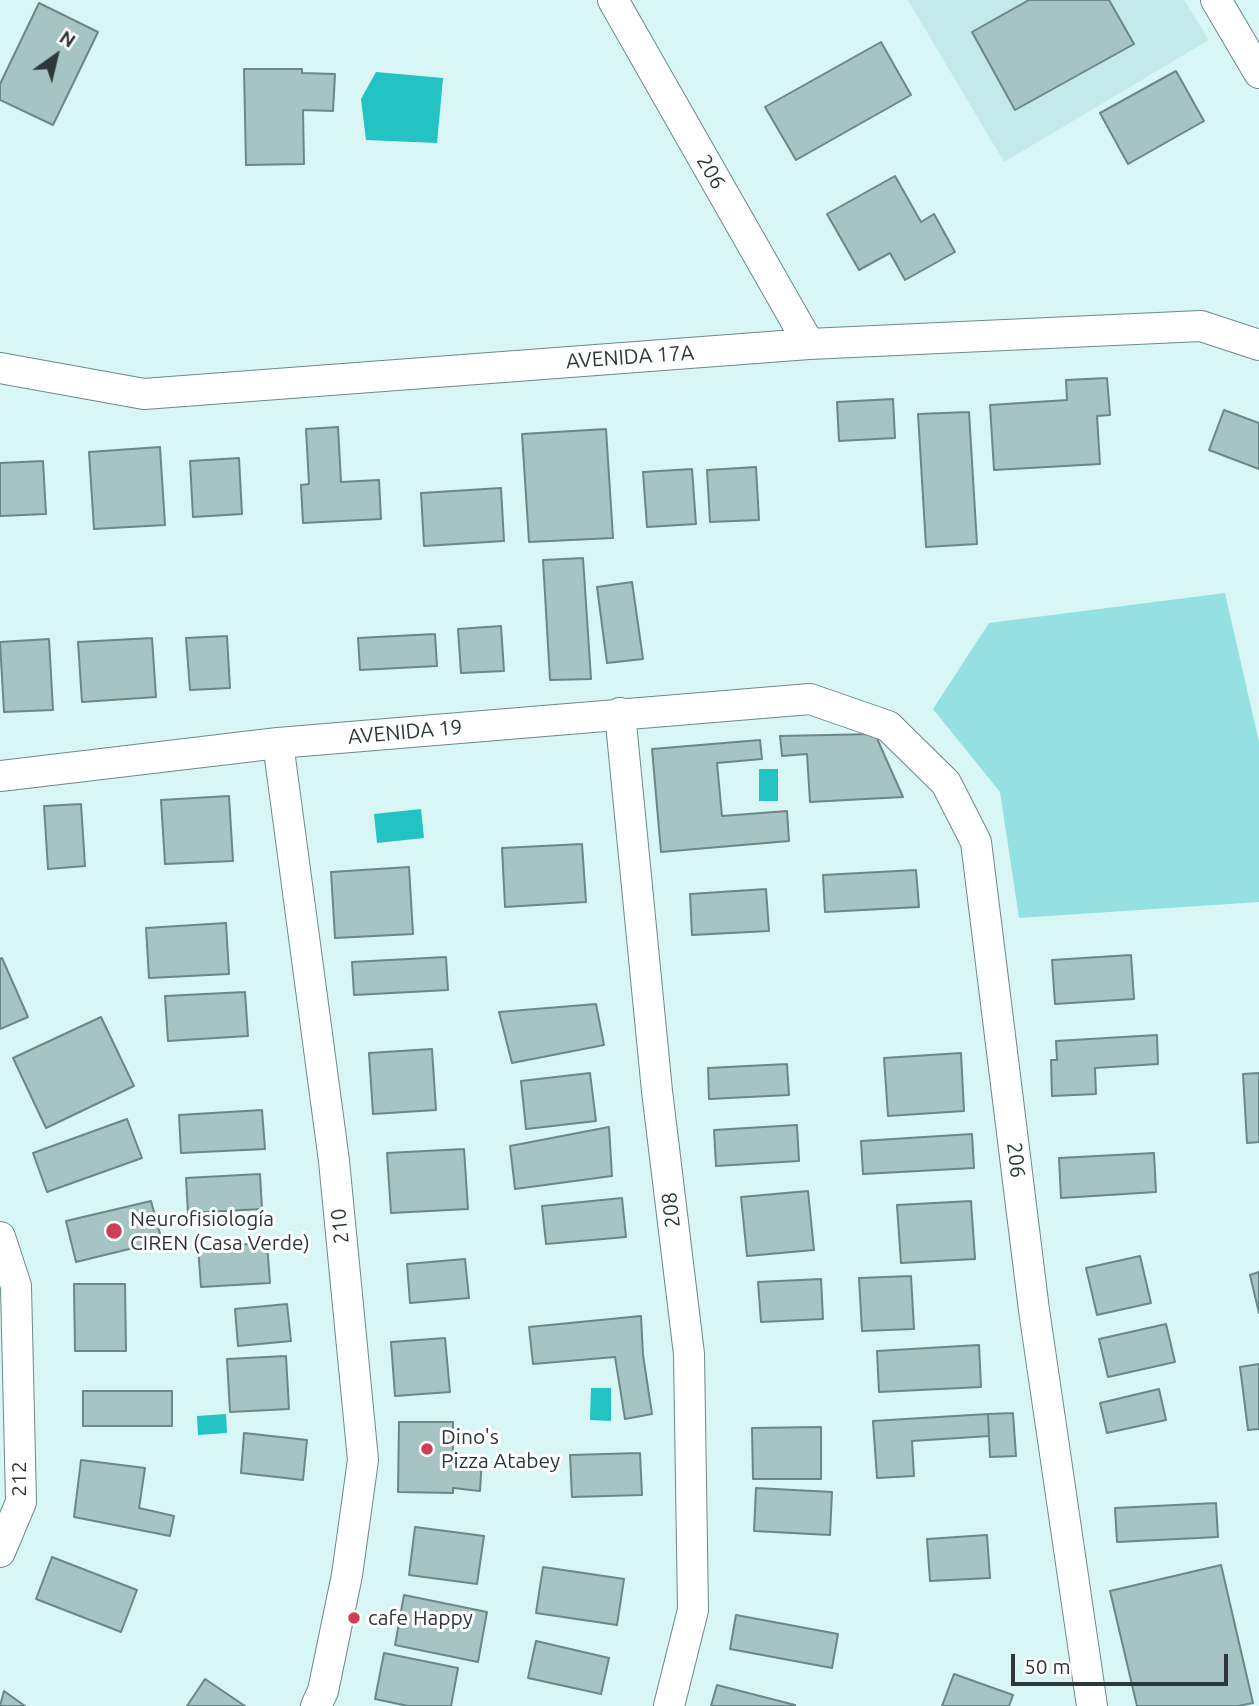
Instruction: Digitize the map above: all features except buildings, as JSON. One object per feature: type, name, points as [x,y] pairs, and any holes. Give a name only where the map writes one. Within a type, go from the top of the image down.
[{"type":"street","name":"206","points":[[614,0],[809,344]]},
{"type":"street","points":[[1216,0],[1259,73]]},
{"type":"street","name":"AVENIDA 17A","points":[[0,368],[144,394],[809,344],[1201,326],[1259,345]]},
{"type":"street","name":"206","points":[[810,699],[888,726],[946,783],[976,842],[1034,1310],[1092,1706]]},
{"type":"street","name":"AVENIDA 19","points":[[0,776],[278,743],[810,699]]},
{"type":"street","name":"208","points":[[620,713],[657,1091],[689,1354],[693,1610],[668,1706]]},
{"type":"street","name":"210","points":[[278,743],[334,1161],[363,1460],[346,1575],[323,1690],[316,1706]]},
{"type":"street","name":"212","points":[[0,1237],[16,1286],[21,1502],[0,1552]]},
{"type":"shaded area","points":[[908,0],[1184,0],[1209,40],[1004,162]]},
{"type":"shaded area","points":[[376,72],[443,78],[437,143],[366,140],[361,99]]},
{"type":"shaded area","points":[[1225,593],[1259,742],[1259,902],[1019,918],[1000,792],[933,709],[989,623]]},
{"type":"shaded area","points":[[759,769],[778,769],[778,801],[759,801]]},
{"type":"shaded area","points":[[421,809],[424,838],[377,843],[374,814]]},
{"type":"shaded area","points":[[591,1388],[611,1388],[611,1421],[590,1420]]},
{"type":"shaded area","points":[[226,1414],[227,1433],[198,1435],[197,1416]]},
{"type":"place","name":"Neurofisiología CIREN (Casa Verde)","points":[[114,1231]]},
{"type":"place","name":"Dino's Pizza Atabey","points":[[427,1449]]},
{"type":"place","name":"cafe Happy","points":[[354,1618]]}]
